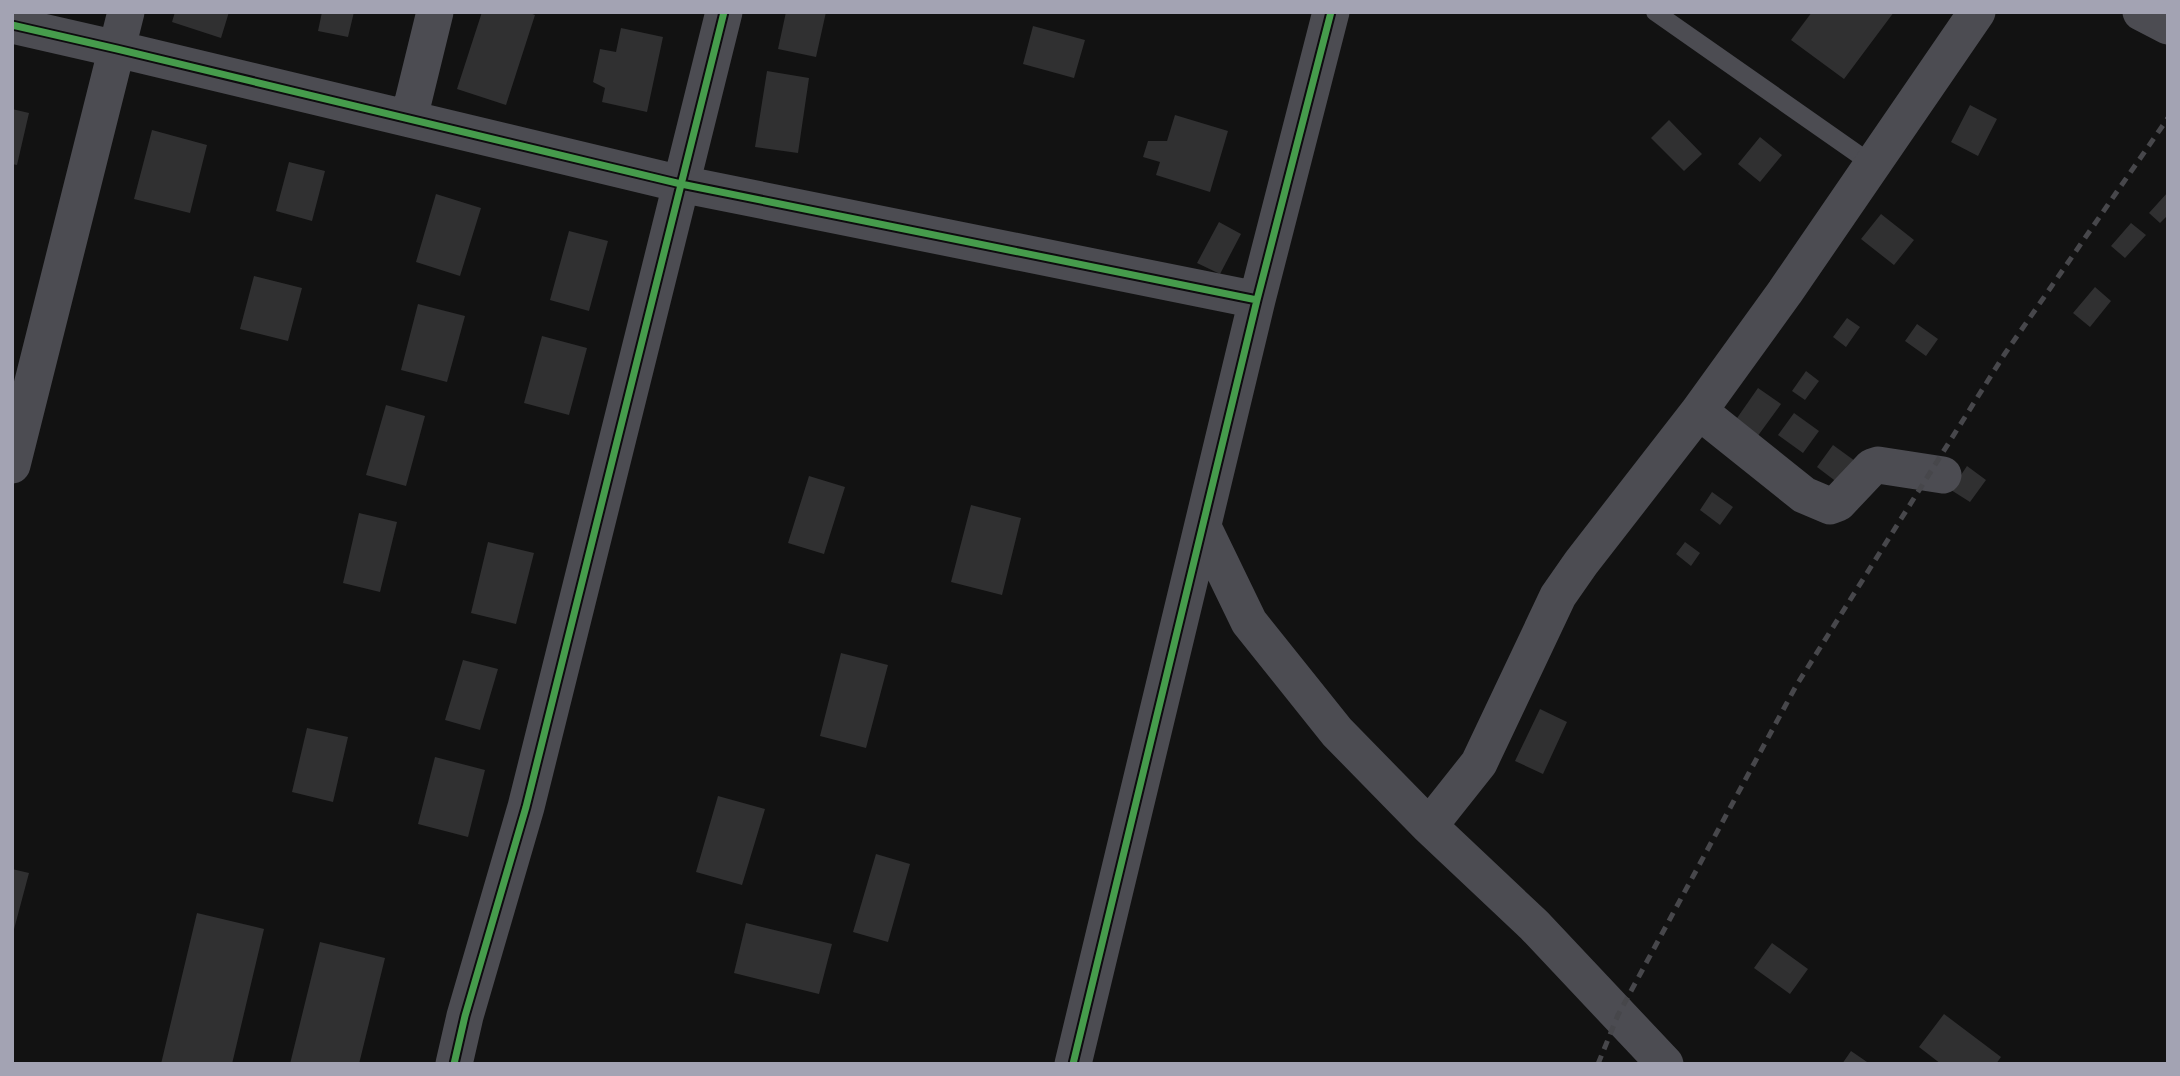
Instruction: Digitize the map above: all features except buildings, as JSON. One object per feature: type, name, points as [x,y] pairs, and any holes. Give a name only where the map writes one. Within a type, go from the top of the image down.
[{"type":"street","points":[[12,465],[126,12]]},
{"type":"street","points":[[409,118],[435,12]]},
{"type":"street","points":[[454,1064],[465,1016],[526,807],[724,12]]},
{"type":"street","points":[[1073,1064],[1257,300],[1331,12]]},
{"type":"street","points":[[1429,826],[1479,763],[1558,596],[1580,563],[1699,411],[1785,292],[1976,12]]},
{"type":"street","points":[[2141,12],[2168,26]]},
{"type":"street","points":[[12,25],[681,184],[1257,300]]},
{"type":"street","points":[[1699,411],[1804,495],[1830,506],[1838,503],[1872,467],[1878,465],[1943,475]]},
{"type":"street","points":[[1203,527],[1249,622],[1337,732],[1429,826],[1534,925],[1665,1064]]},
{"type":"lane","points":[[1656,12],[1872,164]]},
{"type":"railway","points":[[1598,1064],[1618,1015],[1796,686],[2004,355],[2168,118]]},
{"type":"cycle path","points":[[454,1064],[465,1016],[526,807],[724,12]]},
{"type":"cycle path","points":[[1073,1064],[1257,300],[1331,12]]},
{"type":"cycle path","points":[[12,25],[681,184],[1257,300]]}]
